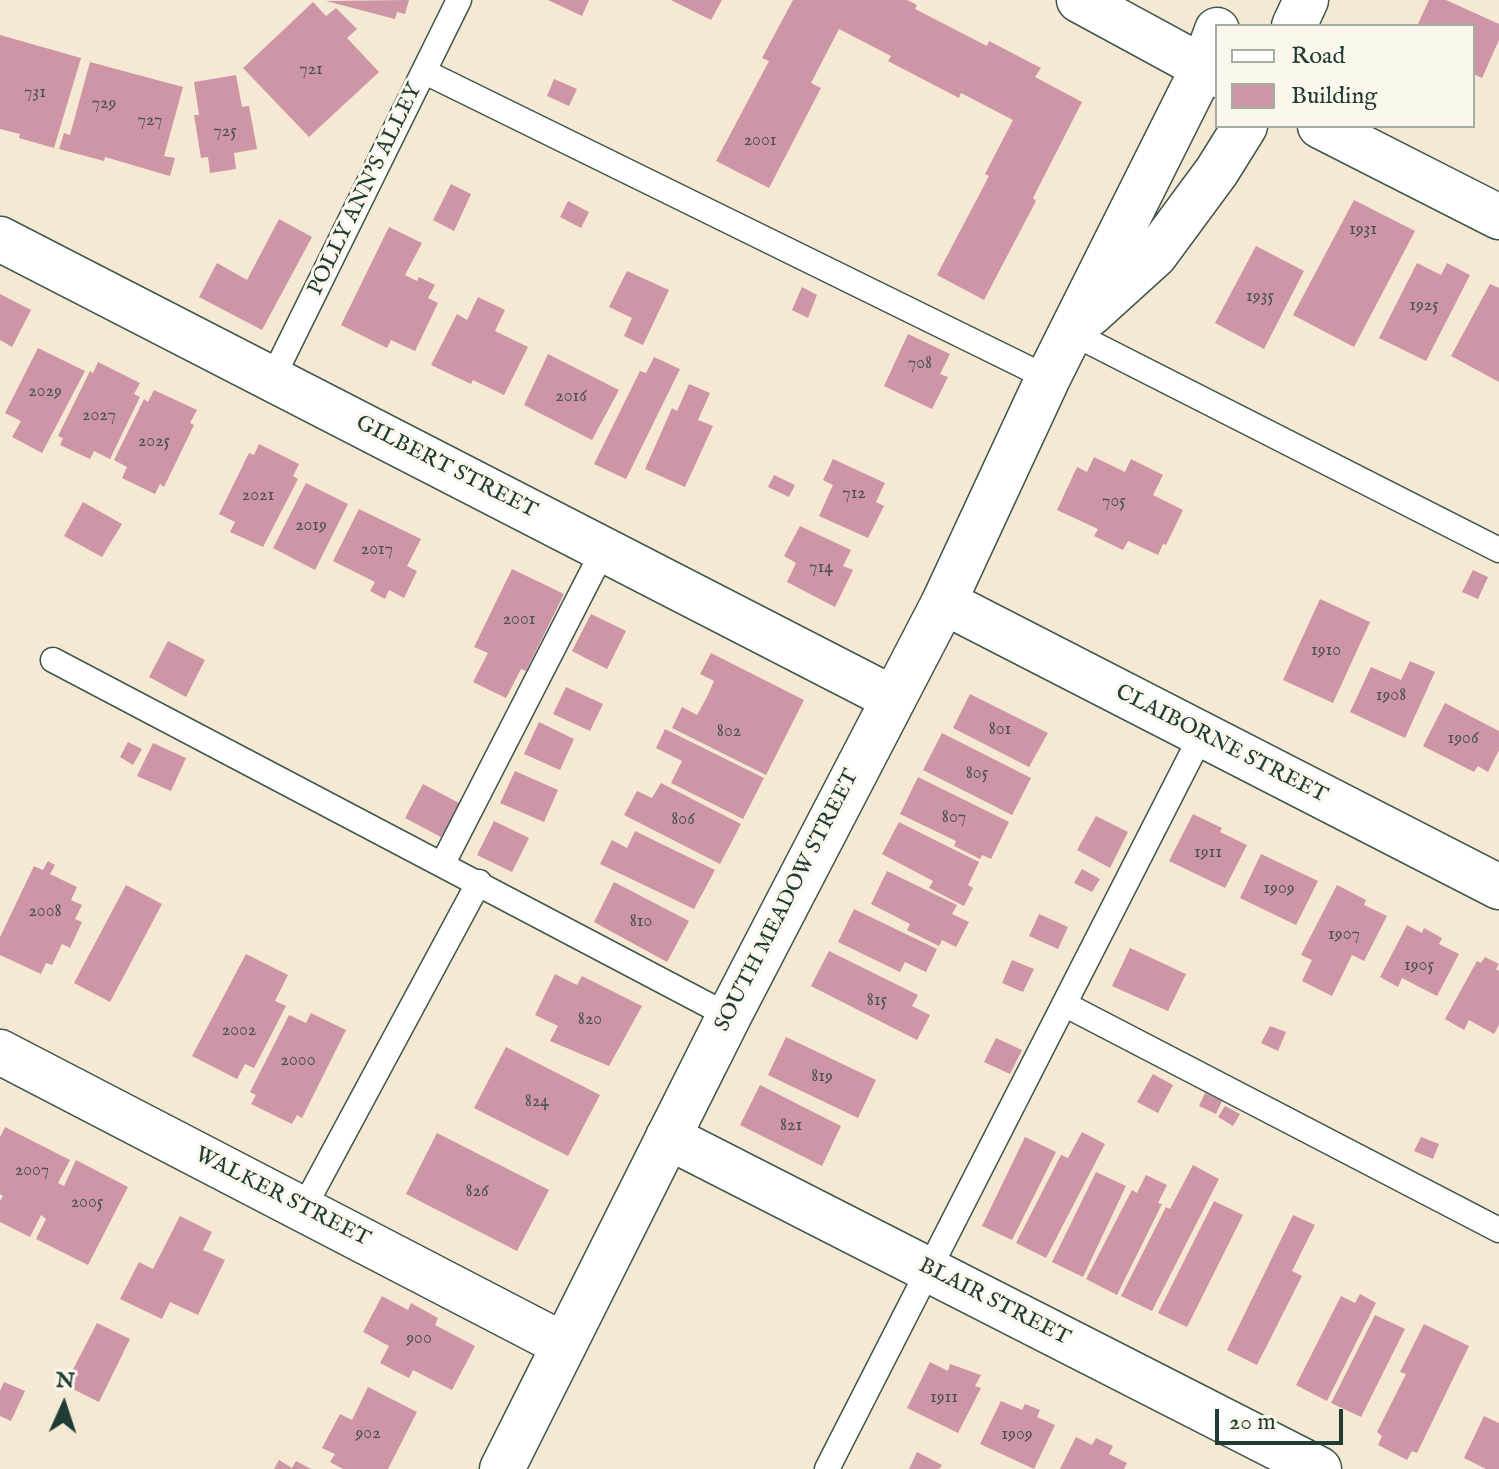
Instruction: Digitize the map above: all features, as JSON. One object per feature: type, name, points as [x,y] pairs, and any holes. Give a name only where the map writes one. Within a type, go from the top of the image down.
[{"type":"street","points":[[1079,0],[1214,50]]},
{"type":"street","name":"SOUTH MEADOW STREET","points":[[1221,24],[1228,0]]},
{"type":"street","points":[[1295,24],[1306,0]]},
{"type":"street","name":"SOUTH MEADOW STREET","points":[[502,1469],[729,1016],[944,602],[1070,332],[1214,50]]},
{"type":"street","name":"SOUTH MEADOW STREET","points":[[1070,332],[1155,255],[1217,171],[1244,128]]},
{"type":"street","points":[[1324,128],[1499,217]]},
{"type":"street","name":"GILBERT STREET","points":[[0,239],[892,698]]},
{"type":"street","name":"CLAIBORNE STREET","points":[[944,602],[1499,887]]},
{"type":"street","name":"WALKER STREET","points":[[0,1052],[564,1345]]},
{"type":"street","name":"BLAIR STREET","points":[[668,1137],[1319,1469]]},
{"type":"lane","name":"POLLY ANN'S ALLEY","points":[[272,379],[459,0]]},
{"type":"lane","points":[[425,72],[1048,378]]},
{"type":"lane","points":[[1070,332],[1499,550]]},
{"type":"lane","points":[[443,863],[604,549]]},
{"type":"lane","points":[[53,660],[729,1016]]},
{"type":"lane","points":[[827,1469],[1201,736]]},
{"type":"lane","points":[[303,1209],[479,882]]},
{"type":"lane","points":[[1064,1004],[1499,1230]]},
{"type":"building","points":[[409,0],[405,14],[397,12],[395,19],[326,1]]},
{"type":"building","points":[[548,0],[589,0],[582,16]]},
{"type":"building","points":[[671,0],[722,0],[711,20]]},
{"type":"building","points":[[793,0],[907,0],[917,5],[915,9],[987,46],[989,41],[1041,68],[1035,77],[1082,102],[1033,198],[1036,201],[984,300],[937,275],[989,176],[985,174],[1013,120],[961,93],[959,98],[888,61],[891,56],[839,29],[811,83],[821,88],[769,188],[716,161],[769,61],[762,58]]},
{"type":"building","points":[[1429,0],[1446,0],[1499,24],[1499,40],[1482,78],[1475,75],[1475,24],[1418,24]]},
{"type":"building","points":[[313,2],[326,16],[336,8],[357,29],[347,38],[379,72],[309,137],[243,68]]},
{"type":"building","points":[[0,35],[81,58],[54,148],[0,129]]},
{"type":"building","points":[[90,62],[183,87],[164,156],[175,158],[170,176],[105,157],[104,161],[59,149],[64,133],[70,135]]},
{"type":"building","points":[[236,75],[242,107],[249,106],[257,149],[234,153],[236,169],[210,173],[208,157],[201,158],[194,115],[199,115],[194,82]]},
{"type":"building","points":[[554,79],[577,89],[569,106],[547,96]]},
{"type":"building","points":[[451,184],[471,194],[454,231],[433,220]]},
{"type":"building","points":[[1354,200],[1415,231],[1354,347],[1293,315]]},
{"type":"building","points":[[568,201],[589,212],[581,228],[560,217]]},
{"type":"building","points":[[279,219],[312,237],[262,330],[199,297],[217,263],[247,280]]},
{"type":"building","points":[[389,227],[422,243],[405,275],[417,281],[419,277],[435,285],[428,298],[438,303],[415,351],[391,340],[387,348],[341,325]]},
{"type":"building","points":[[1256,246],[1304,271],[1264,349],[1215,323]]},
{"type":"building","points":[[1417,263],[1441,275],[1447,263],[1470,275],[1426,361],[1379,338]]},
{"type":"building","points":[[627,271],[669,290],[643,345],[624,336],[632,318],[609,307]]},
{"type":"building","points":[[1490,284],[1499,288],[1499,382],[1451,356]]},
{"type":"building","points":[[802,287],[817,295],[808,318],[792,310]]},
{"type":"building","points":[[0,294],[31,310],[12,347],[0,340]]},
{"type":"building","points":[[478,297],[505,310],[495,331],[528,347],[504,395],[431,365],[457,314],[467,320]]},
{"type":"building","points":[[908,334],[950,354],[940,374],[948,377],[932,409],[884,386]]},
{"type":"building","points":[[38,348],[85,371],[42,453],[12,437],[21,421],[5,413]]},
{"type":"building","points":[[548,354],[619,390],[592,440],[524,405]]},
{"type":"building","points":[[654,357],[680,369],[626,479],[594,464],[640,371],[646,373]]},
{"type":"building","points":[[98,362],[140,383],[134,394],[140,397],[110,459],[94,451],[90,459],[60,445],[63,438],[58,436],[90,371],[93,373]]},
{"type":"building","points":[[689,384],[710,393],[698,420],[713,426],[685,487],[645,469],[672,408],[677,411]]},
{"type":"building","points":[[154,390],[197,410],[190,423],[194,425],[164,487],[160,484],[155,494],[122,478],[127,467],[114,460],[144,399],[148,402]]},
{"type":"building","points":[[259,444],[299,464],[293,476],[298,479],[263,547],[230,532],[235,522],[219,514],[249,453],[254,455]]},
{"type":"building","points":[[1094,457],[1125,472],[1131,459],[1163,475],[1153,495],[1183,510],[1158,555],[1128,541],[1123,550],[1094,536],[1098,529],[1057,510],[1077,467],[1087,472]]},
{"type":"building","points":[[833,459],[885,483],[876,502],[884,506],[868,538],[819,516],[833,485],[823,480]]},
{"type":"building","points":[[774,475],[795,485],[789,497],[768,487]]},
{"type":"building","points":[[306,483],[348,504],[315,570],[273,548]]},
{"type":"building","points":[[83,502],[122,524],[102,557],[64,536]]},
{"type":"building","points":[[359,509],[421,539],[407,566],[417,571],[404,598],[389,590],[385,599],[370,591],[375,582],[333,561]]},
{"type":"building","points":[[800,526],[851,550],[843,566],[853,570],[835,607],[787,582],[796,563],[784,556]]},
{"type":"building","points":[[512,569],[564,594],[526,671],[521,669],[506,698],[473,682],[488,653],[474,647]]},
{"type":"building","points":[[1473,570],[1488,577],[1478,599],[1462,592]]},
{"type":"building","points":[[1320,599],[1370,622],[1333,703],[1283,680]]},
{"type":"building","points":[[591,614],[626,631],[607,669],[572,651]]},
{"type":"building","points":[[168,641],[205,660],[186,697],[149,677]]},
{"type":"building","points":[[711,653],[804,700],[766,775],[672,728],[682,707],[697,715],[707,697],[714,681],[700,674]]},
{"type":"building","points":[[1410,661],[1435,672],[1405,738],[1350,712],[1371,667],[1401,680]]},
{"type":"building","points":[[566,687],[603,704],[590,731],[553,714]]},
{"type":"building","points":[[970,694],[1048,733],[1029,767],[953,728]]},
{"type":"building","points":[[1445,703],[1499,731],[1499,750],[1488,772],[1478,766],[1474,772],[1423,746]]},
{"type":"building","points":[[539,722],[574,739],[560,770],[524,754]]},
{"type":"building","points":[[665,729],[764,778],[743,819],[671,783],[682,761],[656,748]]},
{"type":"building","points":[[942,733],[1031,778],[1012,815],[923,770]]},
{"type":"building","points":[[128,742],[142,749],[133,765],[120,757]]},
{"type":"building","points":[[153,743],[186,758],[171,791],[137,776]]},
{"type":"building","points":[[515,771],[558,790],[544,822],[500,803]]},
{"type":"building","points":[[918,777],[1009,822],[991,859],[982,855],[980,859],[954,846],[956,841],[900,814]]},
{"type":"building","points":[[661,783],[741,824],[720,864],[624,815],[637,791],[652,798]]},
{"type":"building","points":[[423,784],[459,803],[441,837],[405,818]]},
{"type":"building","points":[[1193,814],[1247,845],[1225,888],[1169,861]]},
{"type":"building","points":[[1096,816],[1128,832],[1110,868],[1077,850]]},
{"type":"building","points":[[494,821],[529,838],[512,872],[477,855]]},
{"type":"building","points":[[899,822],[979,862],[968,885],[973,888],[964,906],[929,888],[933,881],[882,854]]},
{"type":"building","points":[[635,831],[715,870],[694,909],[600,864],[612,840],[627,848]]},
{"type":"building","points":[[1261,854],[1318,881],[1296,925],[1240,898]]},
{"type":"building","points":[[48,861],[55,865],[50,874],[77,887],[71,900],[82,905],[75,919],[82,922],[70,948],[62,944],[52,965],[46,963],[41,974],[0,955],[0,937],[34,866],[43,870]]},
{"type":"building","points":[[1082,869],[1100,879],[1092,892],[1074,883]]},
{"type":"building","points":[[887,871],[957,905],[952,914],[969,922],[956,947],[942,940],[939,946],[907,930],[910,924],[871,904]]},
{"type":"building","points":[[614,882],[689,921],[667,962],[594,922]]},
{"type":"building","points":[[126,885],[162,904],[110,1002],[74,983]]},
{"type":"building","points":[[1337,885],[1366,900],[1364,905],[1387,916],[1364,961],[1352,955],[1332,996],[1302,981],[1312,960],[1301,955]]},
{"type":"building","points":[[854,909],[937,949],[926,972],[905,962],[900,972],[838,942]]},
{"type":"building","points":[[1039,914],[1068,927],[1058,949],[1029,936]]},
{"type":"building","points":[[1407,925],[1422,933],[1424,928],[1442,938],[1439,944],[1459,954],[1437,996],[1402,978],[1398,987],[1380,977]]},
{"type":"building","points":[[1130,948],[1186,974],[1168,1011],[1112,986]]},
{"type":"building","points":[[829,951],[918,995],[912,1006],[930,1015],[917,1040],[811,986]]},
{"type":"building","points":[[246,954],[288,975],[275,1001],[286,1006],[254,1068],[245,1064],[237,1079],[192,1056]]},
{"type":"building","points":[[1485,957],[1499,964],[1496,969],[1499,971],[1499,1025],[1494,1034],[1469,1020],[1464,1030],[1445,1019],[1477,961],[1481,963]]},
{"type":"building","points":[[1012,960],[1034,969],[1023,992],[1002,983]]},
{"type":"building","points":[[555,974],[577,985],[582,976],[642,1006],[609,1066],[550,1041],[558,1026],[535,1015]]},
{"type":"building","points":[[311,1013],[346,1030],[302,1118],[297,1115],[292,1124],[251,1104],[256,1095],[250,1092],[289,1015],[306,1023]]},
{"type":"building","points":[[1270,1026],[1286,1032],[1278,1051],[1261,1043]]},
{"type":"building","points":[[786,1037],[876,1080],[858,1118],[768,1075]]},
{"type":"building","points":[[996,1038],[1022,1050],[1010,1074],[984,1062]]},
{"type":"building","points":[[506,1047],[600,1095],[568,1156],[474,1108]]},
{"type":"building","points":[[1153,1074],[1173,1085],[1158,1113],[1137,1102]]},
{"type":"building","points":[[760,1085],[841,1126],[822,1166],[740,1125]]},
{"type":"building","points":[[1205,1093],[1222,1101],[1216,1114],[1199,1106]]},
{"type":"building","points":[[1225,1106],[1240,1114],[1233,1126],[1218,1117]]},
{"type":"building","points":[[5,1127],[70,1160],[58,1183],[64,1186],[76,1160],[128,1187],[88,1265],[36,1239],[46,1219],[41,1215],[30,1237],[0,1222],[0,1201],[3,1196],[0,1194],[0,1137]]},
{"type":"building","points":[[1082,1132],[1105,1144],[1046,1258],[1016,1243],[1061,1155],[1068,1158]]},
{"type":"building","points":[[437,1133],[549,1190],[517,1251],[406,1194]]},
{"type":"building","points":[[1025,1137],[1056,1152],[1012,1240],[982,1226]]},
{"type":"building","points":[[1421,1137],[1439,1144],[1433,1159],[1414,1151]]},
{"type":"building","points":[[1193,1165],[1219,1179],[1152,1311],[1121,1296],[1166,1207],[1170,1209]]},
{"type":"building","points":[[1096,1172],[1126,1186],[1083,1277],[1052,1262]]},
{"type":"building","points":[[1146,1175],[1167,1185],[1158,1203],[1162,1204],[1117,1295],[1086,1279],[1132,1190],[1137,1193]]},
{"type":"building","points":[[1214,1201],[1243,1215],[1187,1327],[1158,1313]]},
{"type":"building","points":[[1293,1215],[1315,1225],[1292,1271],[1302,1276],[1257,1365],[1227,1350]]},
{"type":"building","points":[[180,1216],[212,1232],[203,1250],[225,1260],[198,1315],[170,1302],[162,1319],[120,1299],[139,1262],[153,1269]]},
{"type":"building","points":[[1360,1294],[1376,1303],[1327,1401],[1296,1385],[1341,1296],[1355,1303]]},
{"type":"building","points":[[382,1296],[408,1310],[411,1303],[438,1318],[435,1325],[475,1346],[452,1390],[413,1370],[409,1378],[380,1363],[389,1346],[363,1332]]},
{"type":"building","points":[[1375,1315],[1405,1329],[1361,1417],[1331,1403]]},
{"type":"building","points":[[97,1323],[130,1339],[99,1402],[65,1385]]},
{"type":"building","points":[[1424,1324],[1469,1346],[1417,1453],[1412,1451],[1407,1460],[1378,1445],[1382,1436],[1377,1432],[1406,1374],[1400,1372]]},
{"type":"building","points":[[930,1362],[948,1371],[950,1364],[981,1375],[975,1386],[981,1388],[958,1433],[907,1408]]},
{"type":"building","points":[[4,1382],[25,1391],[11,1421],[0,1416],[0,1391]]},
{"type":"building","points":[[368,1387],[417,1412],[388,1469],[343,1469],[330,1462],[335,1454],[322,1448],[340,1414],[352,1420]]},
{"type":"building","points":[[1001,1401],[1022,1410],[1025,1404],[1040,1410],[1037,1417],[1055,1425],[1034,1469],[980,1444]]},
{"type":"building","points":[[1484,1416],[1499,1423],[1499,1469],[1486,1469],[1464,1458]]},
{"type":"building","points":[[1076,1437],[1092,1445],[1096,1438],[1113,1446],[1109,1454],[1127,1463],[1124,1469],[1060,1469]]},
{"type":"building","points":[[917,1452],[942,1465],[939,1469],[909,1469]]},
{"type":"building","points":[[279,1460],[292,1468],[296,1461],[311,1469],[274,1469]]}]
